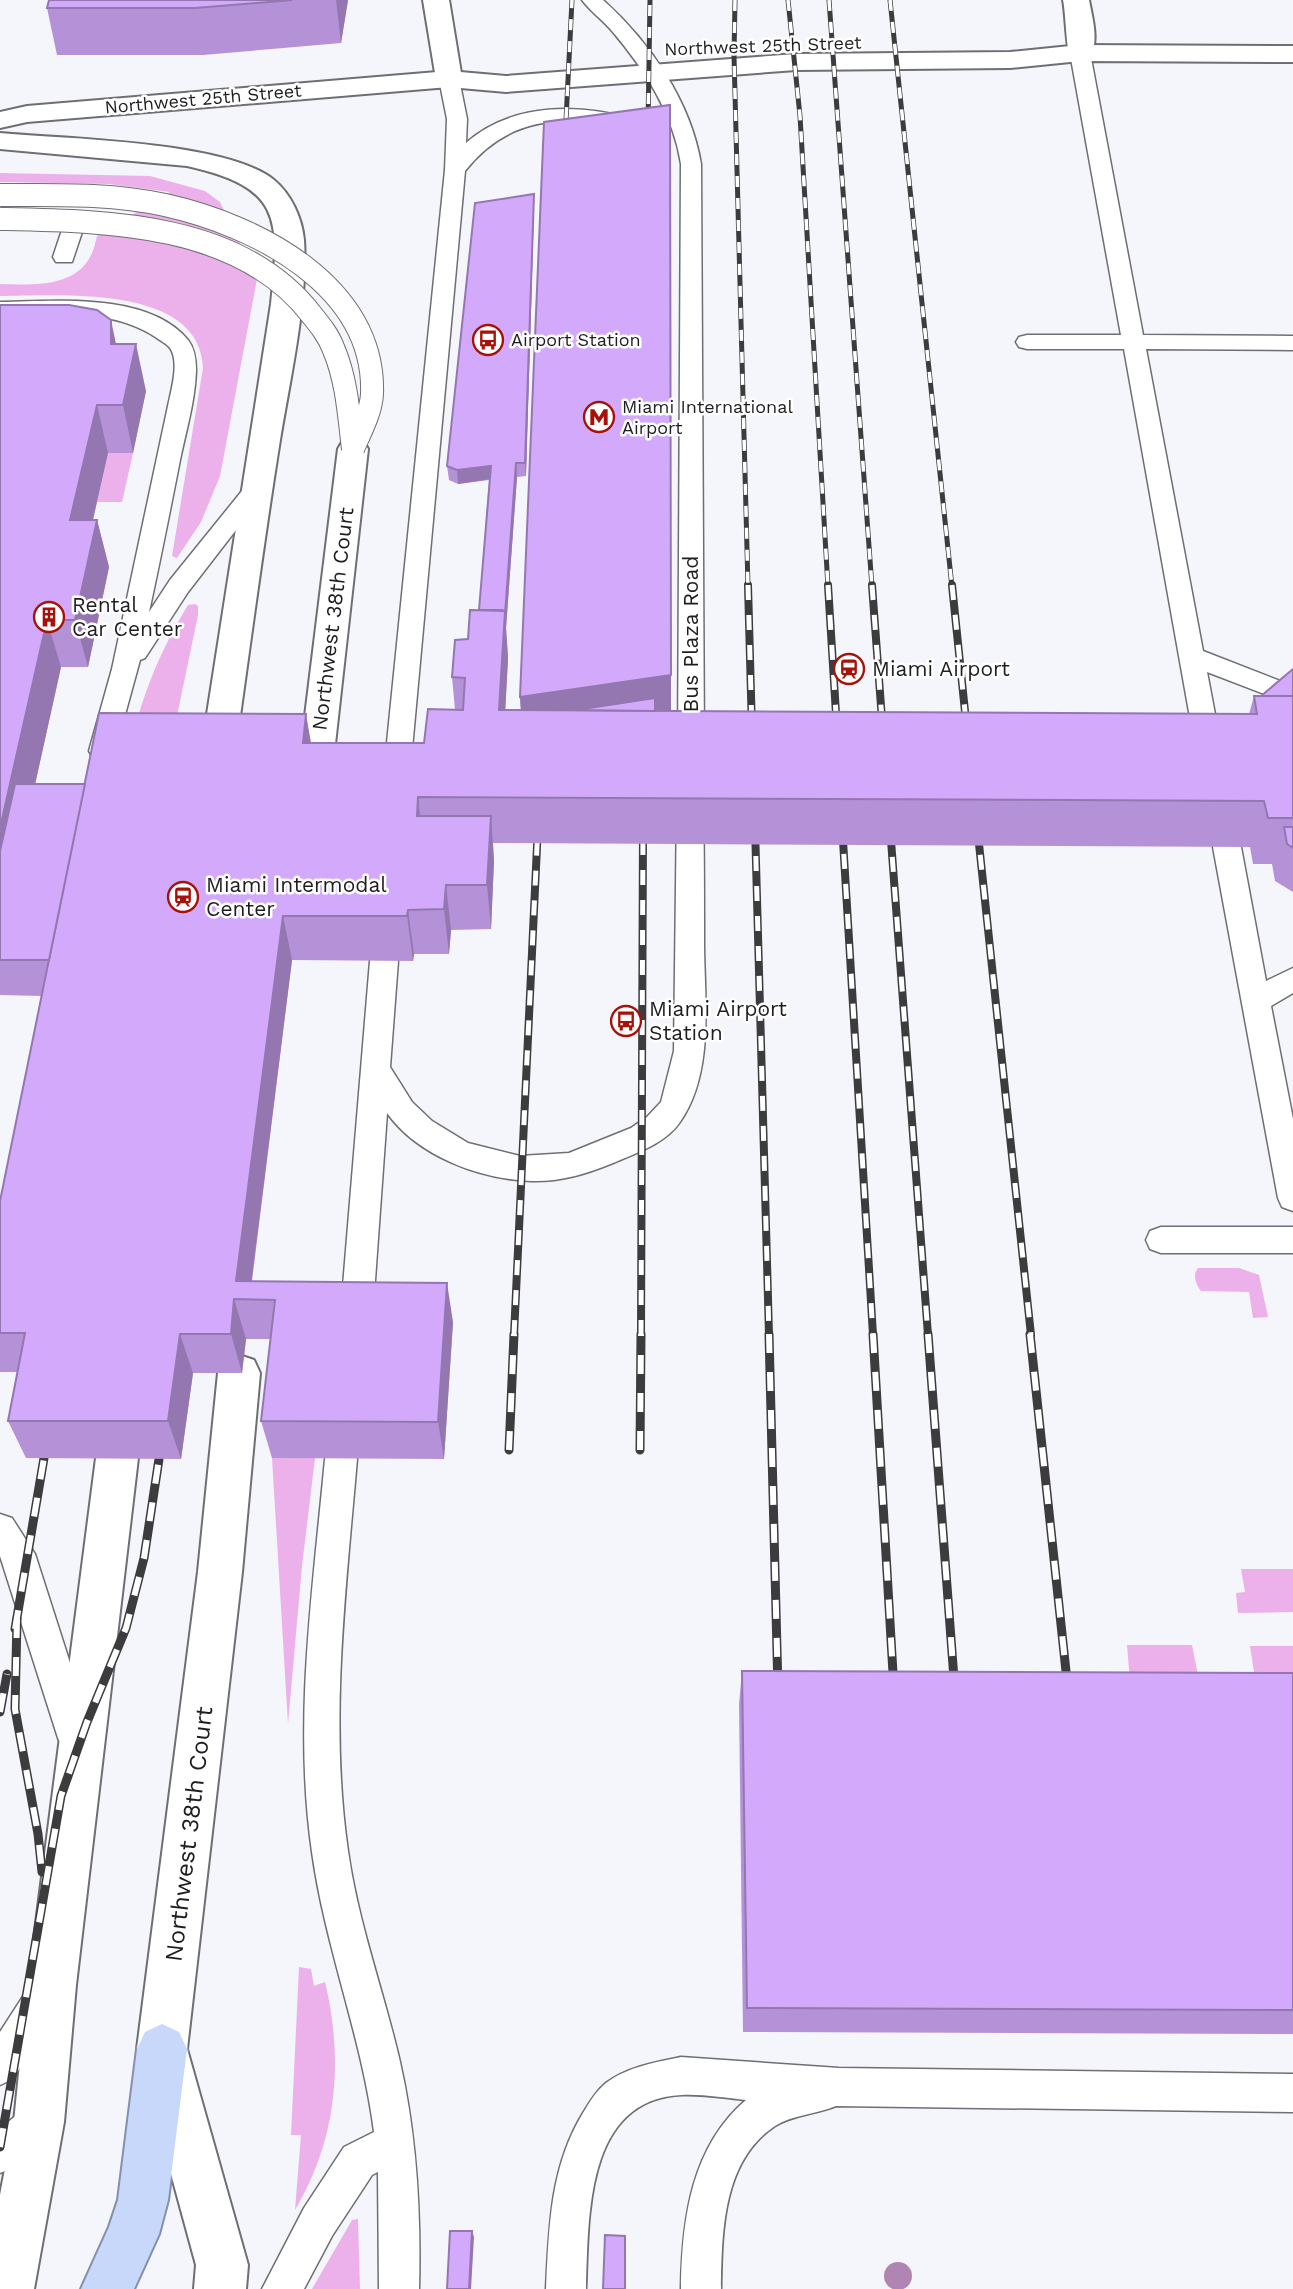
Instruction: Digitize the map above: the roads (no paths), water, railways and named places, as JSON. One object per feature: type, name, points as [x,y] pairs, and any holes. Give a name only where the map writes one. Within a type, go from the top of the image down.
[{"type":"highway","points":[[107,2289],[133,2234],[143,2200],[162,2049]]},
{"type":"street","points":[[436,0],[449,79]]},
{"type":"street","points":[[1076,0],[1081,27],[1080,53]]},
{"type":"street","name":"Northwest 25th Street","points":[[0,120],[65,111],[449,79],[506,84],[645,62],[1027,60],[1080,53],[1293,54]]},
{"type":"street","points":[[0,141],[187,158],[241,173],[278,200],[288,222],[291,247],[283,327],[217,759]]},
{"type":"street","name":"Northwest 38th Court","points":[[313,789],[353,449]]},
{"type":"street","name":"Northwest 38th Court","points":[[220,2289],[222,2265],[162,2049],[220,1572],[239,1373]]},
{"type":"street","points":[[8,2289],[39,2122],[52,1985],[117,1458]]},
{"type":"lane","name":"Bus Plaza Road","points":[[375,1066],[396,1104],[408,1118],[453,1151],[478,1161],[540,1168],[562,1167],[592,1159],[658,1126],[674,1107],[685,1077],[691,1007],[689,152],[684,129],[645,62],[626,35],[592,0]]},
{"type":"lane","points":[[1080,53],[1131,342],[1210,760]]},
{"type":"lane","points":[[396,789],[456,170],[457,119],[449,79]]},
{"type":"lane","points":[[456,170],[478,143],[513,124],[538,117],[598,116],[656,133],[689,152]]},
{"type":"lane","points":[[0,194],[106,197],[186,210],[258,236],[300,262],[330,289],[347,310],[368,354],[372,392],[370,408],[353,449]]},
{"type":"lane","points":[[0,219],[94,221],[153,229],[199,241],[258,268],[306,307],[328,336],[342,370],[353,449]]},
{"type":"lane","points":[[64,257],[71,232]]},
{"type":"lane","points":[[0,309],[76,309],[123,313],[160,328],[180,345],[185,368],[180,406],[125,669],[100,756]]},
{"type":"lane","points":[[1027,342],[1293,343]]},
{"type":"lane","points":[[125,669],[179,586],[257,486]]},
{"type":"lane","points":[[1190,656],[1293,696]]},
{"type":"lane","points":[[1227,847],[1293,1198]]},
{"type":"lane","points":[[356,1322],[384,961]]},
{"type":"lane","points":[[1256,1001],[1293,979]]},
{"type":"lane","points":[[1161,1240],[1293,1240]]},
{"type":"lane","points":[[341,1459],[321,1702],[322,1770],[332,1866],[382,2065],[395,2142],[399,2208],[399,2289]]},
{"type":"lane","points":[[0,1529],[18,1554],[80,1749]]},
{"type":"lane","points":[[0,2066],[52,1985]]},
{"type":"lane","points":[[566,2289],[570,2204],[578,2168],[591,2136],[620,2097],[644,2084],[681,2076],[839,2087],[1293,2092]]},
{"type":"lane","points":[[701,2289],[701,2261],[709,2197],[725,2150],[760,2113],[839,2087]]},
{"type":"lane","points":[[0,2154],[39,2122]]},
{"type":"lane","points":[[282,2289],[318,2222],[358,2161],[395,2142]]},
{"type":"railway","points":[[565,140],[572,0]]},
{"type":"railway","points":[[648,126],[650,0]]},
{"type":"railway","points":[[735,0],[734,56],[748,587]]},
{"type":"railway","points":[[788,0],[800,116],[828,587]]},
{"type":"railway","points":[[829,0],[872,587]]},
{"type":"railway","points":[[890,0],[952,587]]},
{"type":"railway","points":[[748,585],[752,731]]},
{"type":"railway","points":[[828,585],[837,730]]},
{"type":"railway","points":[[872,585],[883,733]]},
{"type":"railway","points":[[952,585],[967,731]]},
{"type":"railway","points":[[842,824],[873,1335]]},
{"type":"railway","points":[[514,1335],[538,825]]},
{"type":"railway","points":[[977,825],[1031,1335]]},
{"type":"railway","points":[[641,1335],[643,826]]},
{"type":"railway","points":[[755,826],[769,1335]]},
{"type":"railway","points":[[890,827],[928,1335]]},
{"type":"railway","points":[[509,1450],[514,1334]]},
{"type":"railway","points":[[640,1450],[641,1334]]},
{"type":"railway","points":[[769,1334],[778,1690]]},
{"type":"railway","points":[[873,1334],[894,1690]]},
{"type":"railway","points":[[928,1334],[955,1692]]},
{"type":"railway","points":[[1030,1334],[1068,1690]]},
{"type":"railway","points":[[15,1629],[44,1458]]},
{"type":"railway","points":[[0,2147],[61,1796],[87,1722],[126,1628],[144,1558],[159,1459]]},
{"type":"railway","points":[[17,1619],[15,1709],[38,1834],[42,1872]]},
{"type":"railway","points":[[0,1712],[7,1674]]},
{"type":"place","name":"Airport Station","points":[[488,340]]},
{"type":"place","name":"Miami International Airport","points":[[599,417]]},
{"type":"place","name":"Rental Car Center","points":[[49,617]]},
{"type":"place","name":"Miami Airport","points":[[849,669]]},
{"type":"place","name":"Miami Intermodal Center","points":[[183,897]]},
{"type":"place","name":"Miami Airport Station","points":[[626,1021]]}]
